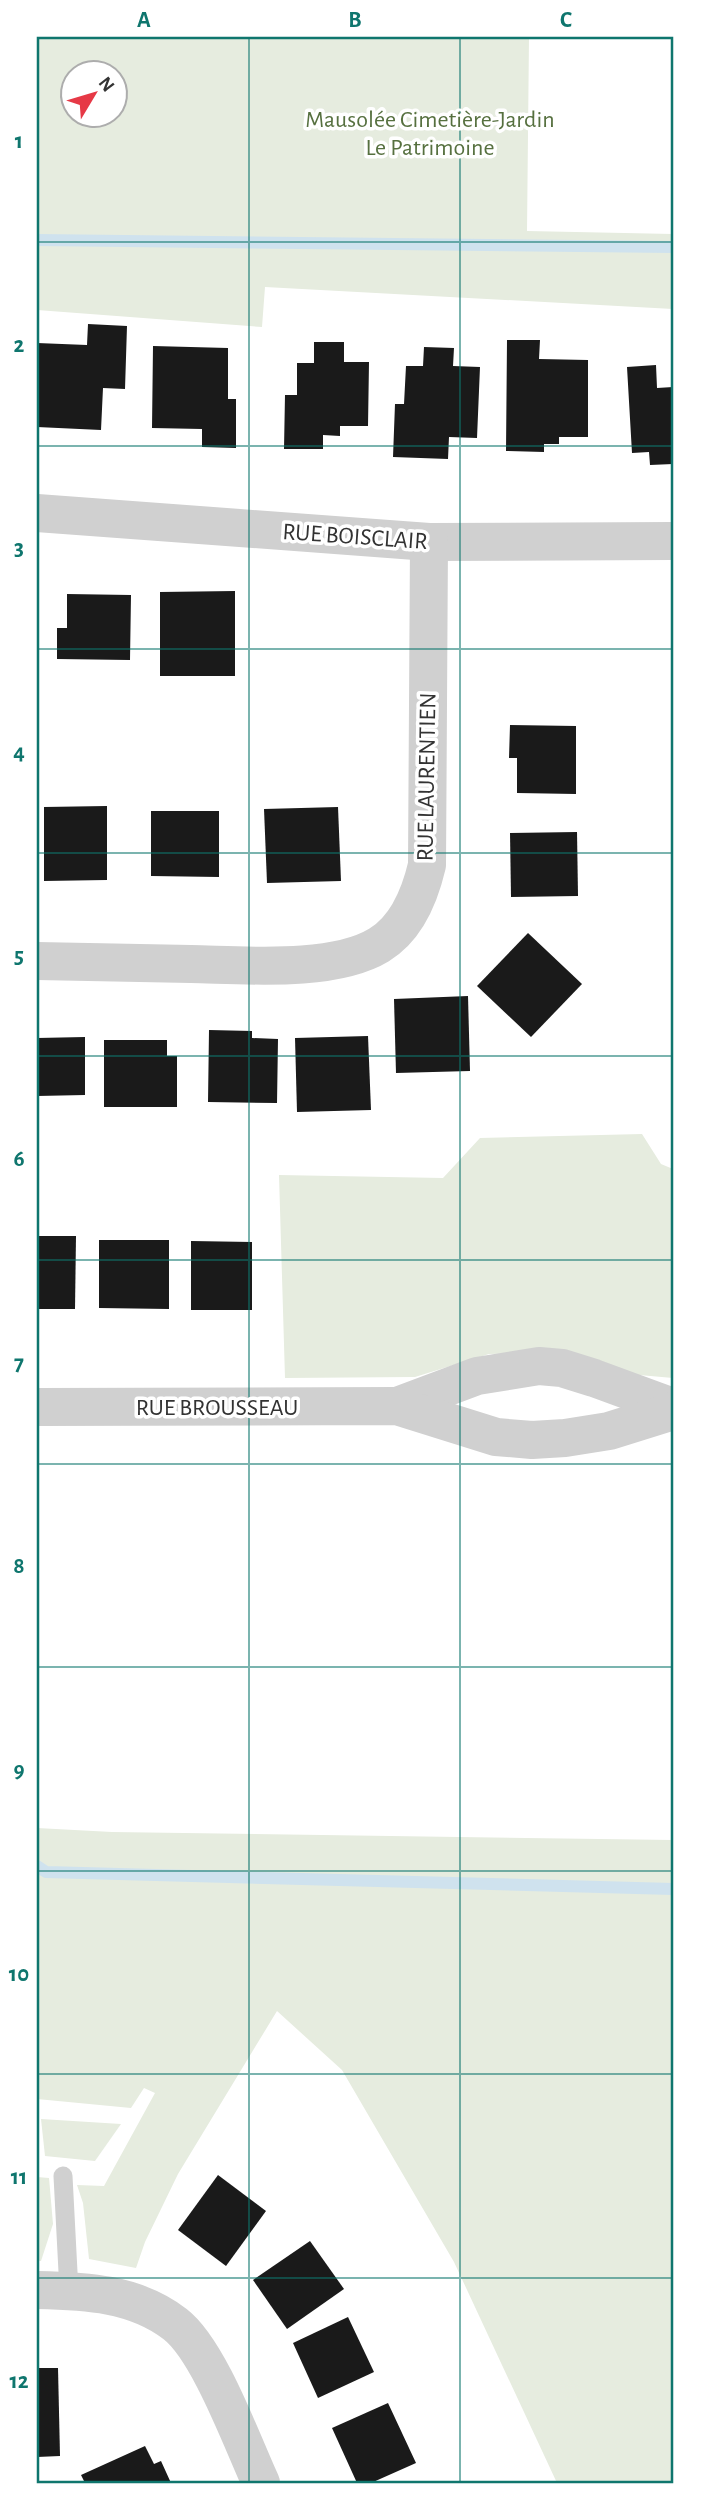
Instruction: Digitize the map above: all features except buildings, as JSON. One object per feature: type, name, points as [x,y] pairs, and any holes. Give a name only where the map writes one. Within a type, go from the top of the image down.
[{"type":"street","name":"RUE BOISCLAIR","points":[[37,513],[429,542],[673,541]]},
{"type":"street","name":"RUE LAURENTIEN","points":[[37,961],[293,965],[351,956],[379,945],[396,931],[410,912],[422,888],[427,865],[429,542]]},
{"type":"street","name":"RUE BROUSSEAU","points":[[397,1406],[477,1376],[539,1366],[562,1368],[594,1378],[673,1409]]},
{"type":"street","name":"RUE BROUSSEAU","points":[[37,1407],[397,1406],[496,1437],[532,1440],[609,1431],[649,1420],[673,1409]]},
{"type":"street","points":[[53,2291],[128,2300],[153,2310],[177,2325],[201,2355],[261,2483]]},
{"type":"lane","points":[[53,2291],[63,2176]]},
{"type":"green space","name":"Mausolée Cimetière-Jardin Le Patrimoine","points":[[37,37],[529,37],[527,231],[673,234],[673,309],[265,287],[262,327],[37,310]]},
{"type":"green space","points":[[642,1134],[661,1164],[673,1169],[673,1378],[628,1374],[572,1352],[489,1354],[415,1377],[285,1378],[279,1175],[443,1178],[480,1138]]},
{"type":"green space","points":[[37,1828],[112,1832],[673,1840],[673,2483],[557,2483],[454,2262],[342,2070],[277,2011],[178,2174],[145,2242],[136,2268],[89,2259],[83,2203],[77,2185],[104,2186],[155,2093],[144,2088],[131,2108],[37,2099]]},
{"type":"green space","points":[[41,2119],[121,2124],[95,2161],[45,2156]]},
{"type":"green space","points":[[37,2177],[49,2178],[53,2224],[41,2261],[37,2261]]},
{"type":"waterway","points":[[37,240],[673,247]]},
{"type":"waterway","points":[[37,1866],[46,1872],[673,1889]]}]
